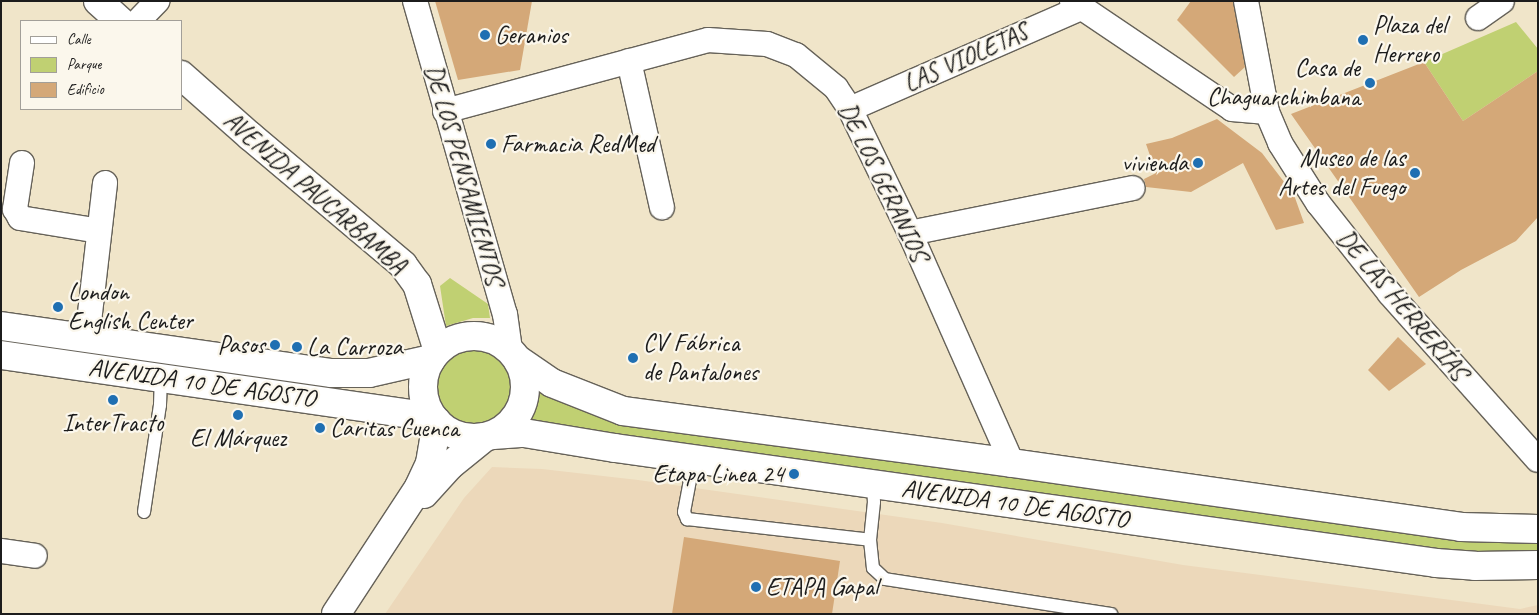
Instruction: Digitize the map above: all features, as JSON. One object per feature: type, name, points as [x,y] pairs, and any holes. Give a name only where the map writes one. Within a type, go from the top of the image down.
[{"type":"main road","points":[[98,1],[119,20]]},
{"type":"main road","name":"AVENIDA PAUCARBAMBA","points":[[182,77],[403,265],[416,284],[434,355]]},
{"type":"main road","name":"AVENIDA 10 DE AGOSTO","points":[[1,326],[332,373],[369,373],[434,355]]},
{"type":"main road","points":[[398,520],[449,466],[511,422],[523,403],[526,388],[523,373],[513,355],[490,339],[467,337],[456,339],[434,355],[426,368],[423,388],[424,399],[435,420],[449,432],[459,436],[489,436]]},
{"type":"main road","name":"AVENIDA 10 DE AGOSTO","points":[[1,355],[161,377],[435,420]]},
{"type":"main road","name":"AVENIDA 10 DE AGOSTO","points":[[513,355],[552,383],[622,411],[1012,463],[1461,527],[1537,528]]},
{"type":"main road","points":[[336,614],[398,520],[430,463],[435,420]]},
{"type":"main road","name":"AVENIDA 10 DE AGOSTO","points":[[489,436],[524,432],[694,459],[1436,563],[1475,566],[1538,565]]},
{"type":"street","points":[[139,20],[157,1]]},
{"type":"street","name":"DE LOS PENSAMIENTOS","points":[[415,1],[445,111],[505,314],[513,355]]},
{"type":"street","name":"DE LAS HERRERÍAS","points":[[1246,1],[1268,112],[1280,143],[1318,203],[1390,294],[1536,461]]},
{"type":"street","points":[[1478,18],[1502,1]]},
{"type":"street","points":[[1076,4],[1232,109],[1268,112]]},
{"type":"street","name":"LAS VIOLETAS","points":[[850,109],[1076,4]]},
{"type":"street","name":"DE LOS GERANIOS","points":[[445,111],[708,40],[767,44],[796,55],[836,88],[850,109],[910,233],[1012,463]]},
{"type":"street","points":[[629,61],[662,207]]},
{"type":"street","points":[[22,163],[15,209],[20,218],[99,231]]},
{"type":"street","points":[[88,339],[105,183]]},
{"type":"street","points":[[910,233],[1133,188]]},
{"type":"street","points":[[1,551],[35,556]]},
{"type":"lane","points":[[144,512],[160,405],[161,377],[165,350]]},
{"type":"lane","points":[[694,459],[684,512],[687,519],[870,540]]},
{"type":"lane","points":[[873,484],[874,502],[870,540],[873,568],[885,579],[1112,614]]},
{"type":"shaded area","points":[[492,467],[542,469],[638,480],[942,523],[1183,565],[1520,609],[1538,605],[1538,614],[385,614],[464,498]]},
{"type":"green space","points":[[1516,22],[1538,49],[1538,71],[1463,121],[1424,62]]},
{"type":"green space","points":[[450,278],[488,304],[490,318],[473,318],[446,326],[440,286]]},
{"type":"green space","points":[[474,344],[498,351],[510,363],[517,387],[510,411],[498,423],[474,430],[450,423],[438,411],[431,387],[438,363],[450,351]]},
{"type":"green space","points":[[523,373],[623,411],[1538,529],[1538,565],[506,428],[516,417],[523,403],[526,388]]},
{"type":"building","name":"Geranios","points":[[435,1],[532,1],[520,70],[458,80]]},
{"type":"building","points":[[1191,1],[1233,1],[1245,67],[1234,77],[1177,20]]},
{"type":"building","name":"Museo de las Artes del Fuego","points":[[1424,62],[1463,121],[1538,71],[1538,217],[1516,241],[1461,270],[1419,297],[1291,114]]},
{"type":"building","name":"vivienda","points":[[1217,119],[1262,153],[1294,195],[1304,223],[1276,230],[1243,163],[1191,192],[1146,187],[1144,179],[1156,173],[1146,144],[1172,138]]},
{"type":"building","points":[[1398,337],[1426,364],[1389,391],[1368,370]]},
{"type":"building","name":"ETAPA Gapal","points":[[684,537],[840,561],[832,614],[672,614]]},
{"type":"place","name":"Geranios","points":[[485,35]]},
{"type":"place","name":"Plaza del Herrero","points":[[1363,40]]},
{"type":"place","name":"Casa de Chaguarchimbana","points":[[1370,83]]},
{"type":"place","name":"Farmacia RedMed","points":[[491,144]]},
{"type":"place","name":"vivienda","points":[[1198,163]]},
{"type":"place","name":"Museo de las Artes del Fuego","points":[[1415,173]]},
{"type":"place","name":"London English Center","points":[[58,307]]},
{"type":"place","name":"Pasos","points":[[275,345]]},
{"type":"place","name":"La Carroza","points":[[297,347]]},
{"type":"place","name":"CV Fábrica de Pantalones","points":[[633,358]]},
{"type":"place","name":"InterTracto","points":[[113,400]]},
{"type":"place","name":"El Márquez","points":[[238,415]]},
{"type":"place","name":"Caritas Cuenca","points":[[320,428]]},
{"type":"place","name":"Etapa Linea 24","points":[[794,474]]},
{"type":"place","name":"ETAPA Gapal","points":[[756,587]]}]
